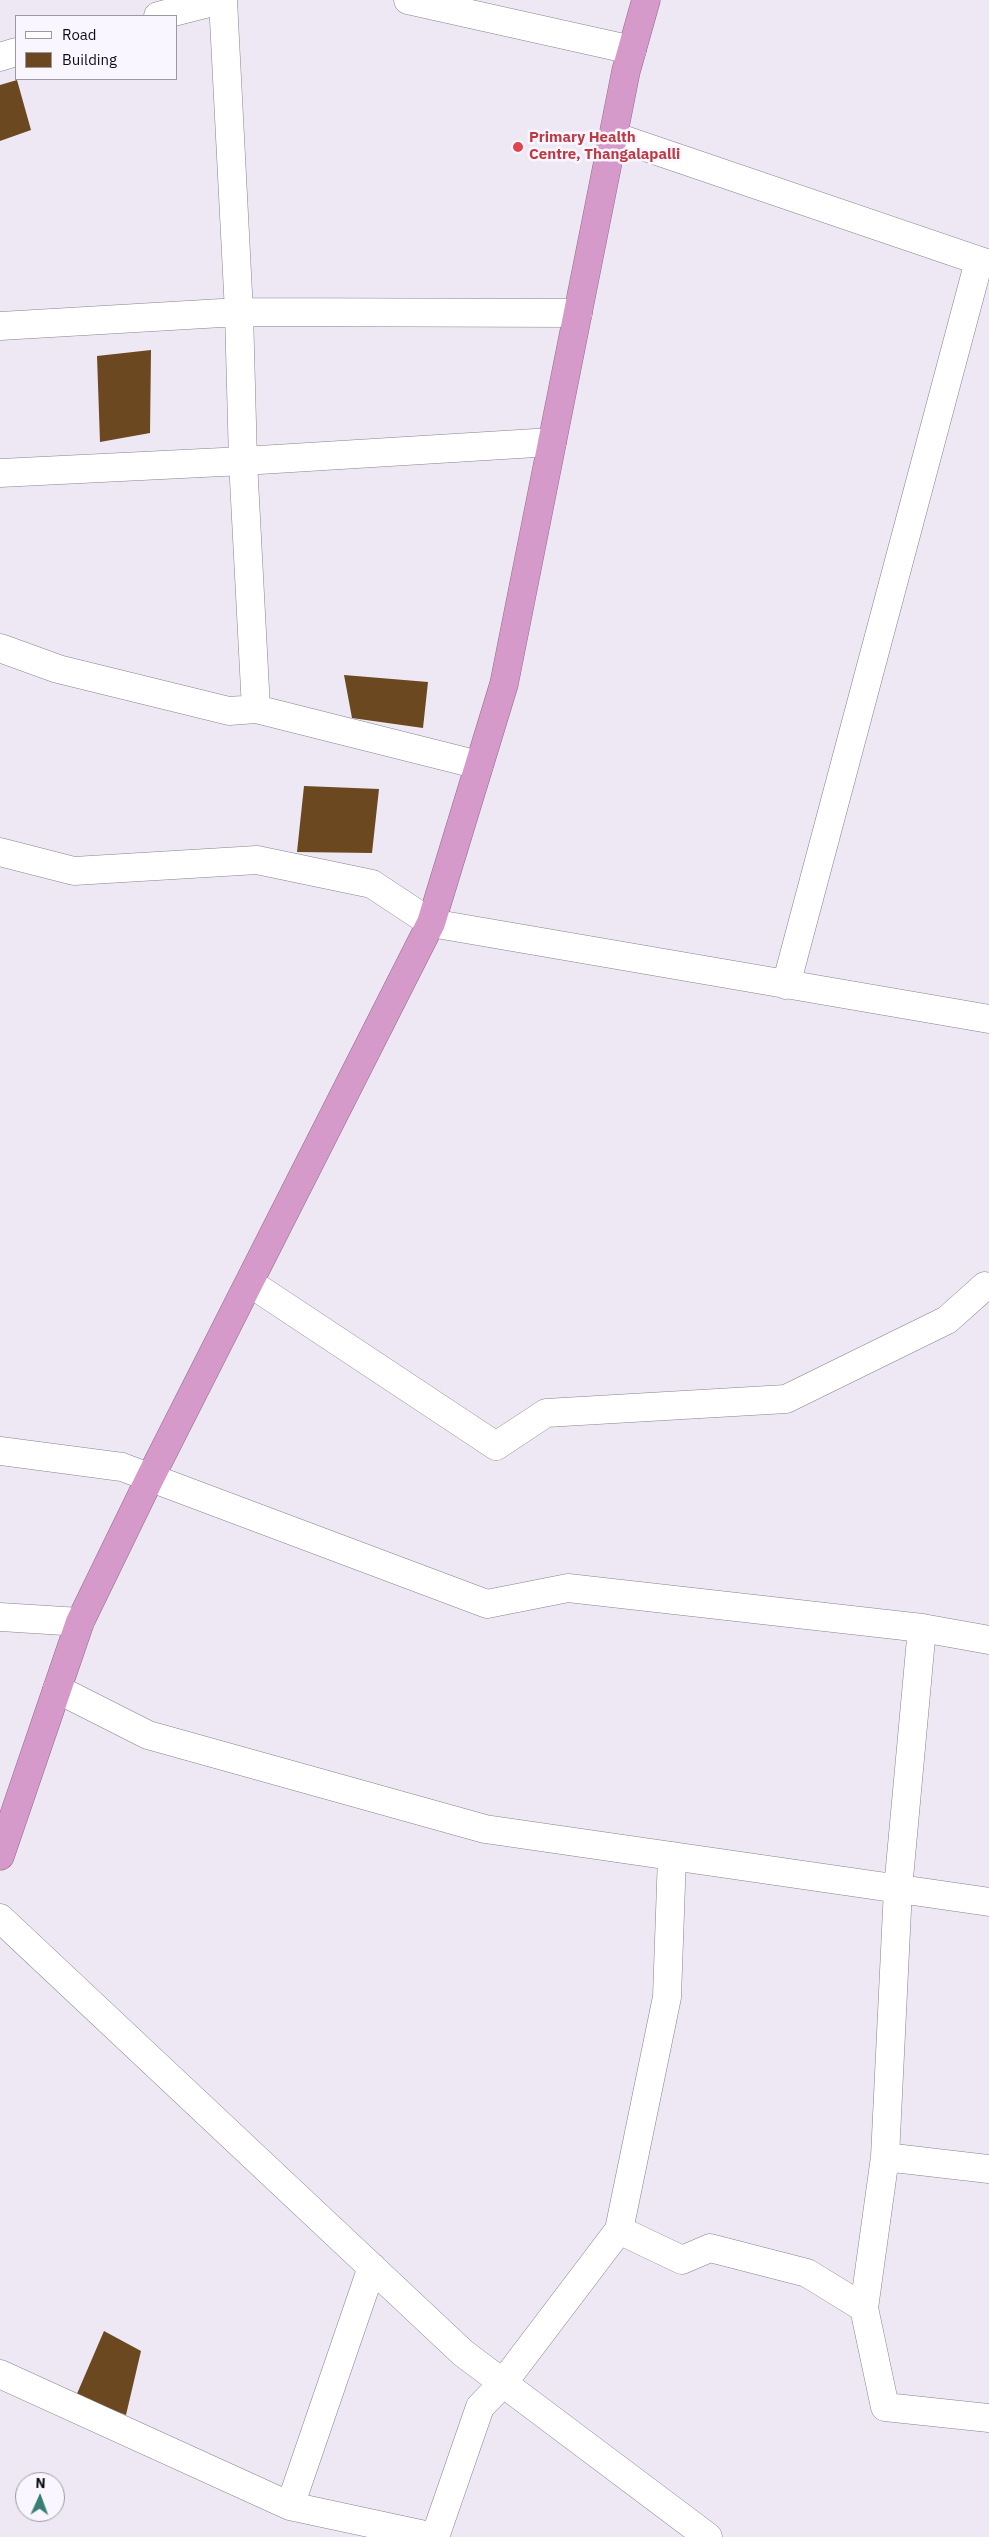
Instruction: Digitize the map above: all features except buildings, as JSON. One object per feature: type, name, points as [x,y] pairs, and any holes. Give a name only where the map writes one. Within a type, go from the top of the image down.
[{"type":"highway","points":[[0,1856],[80,1622],[150,1478],[431,923],[504,684],[613,136],[632,50],[646,0]]},
{"type":"street","points":[[162,15],[222,0],[239,312],[243,461],[256,708]]},
{"type":"street","points":[[408,0],[632,50]]},
{"type":"street","points":[[0,57],[15,52]]},
{"type":"street","points":[[613,136],[984,262],[786,985]]},
{"type":"street","points":[[0,326],[239,312],[578,313]]},
{"type":"street","points":[[0,473],[243,461],[552,442]]},
{"type":"street","points":[[0,648],[58,669],[229,711],[256,708],[479,765]]},
{"type":"street","points":[[0,852],[74,871],[257,860],[372,884],[431,923],[989,1019]]},
{"type":"street","points":[[250,1283],[496,1446],[546,1413],[786,1399],[947,1320],[985,1286],[989,1286]]},
{"type":"street","points":[[0,1451],[122,1467],[487,1604],[568,1588],[922,1628],[989,1640]]},
{"type":"street","points":[[0,1616],[80,1622]]},
{"type":"street","points":[[922,1628],[898,1889],[885,2157],[864,2308],[885,2407],[989,2418]]},
{"type":"street","points":[[57,1689],[148,1735],[485,1829],[989,1902]]},
{"type":"street","points":[[0,2374],[290,2506],[434,2537],[480,2407],[503,2383],[619,2230],[667,1997],[672,1856]]},
{"type":"street","points":[[0,1918],[463,2353],[708,2537]]},
{"type":"street","points":[[885,2157],[989,2169]]},
{"type":"street","points":[[619,2230],[682,2260],[710,2248],[807,2273],[864,2308]]},
{"type":"street","points":[[290,2506],[372,2267]]},
{"type":"place","name":"Primary Health Centre, Thangalapalli","points":[[518,147]]}]
